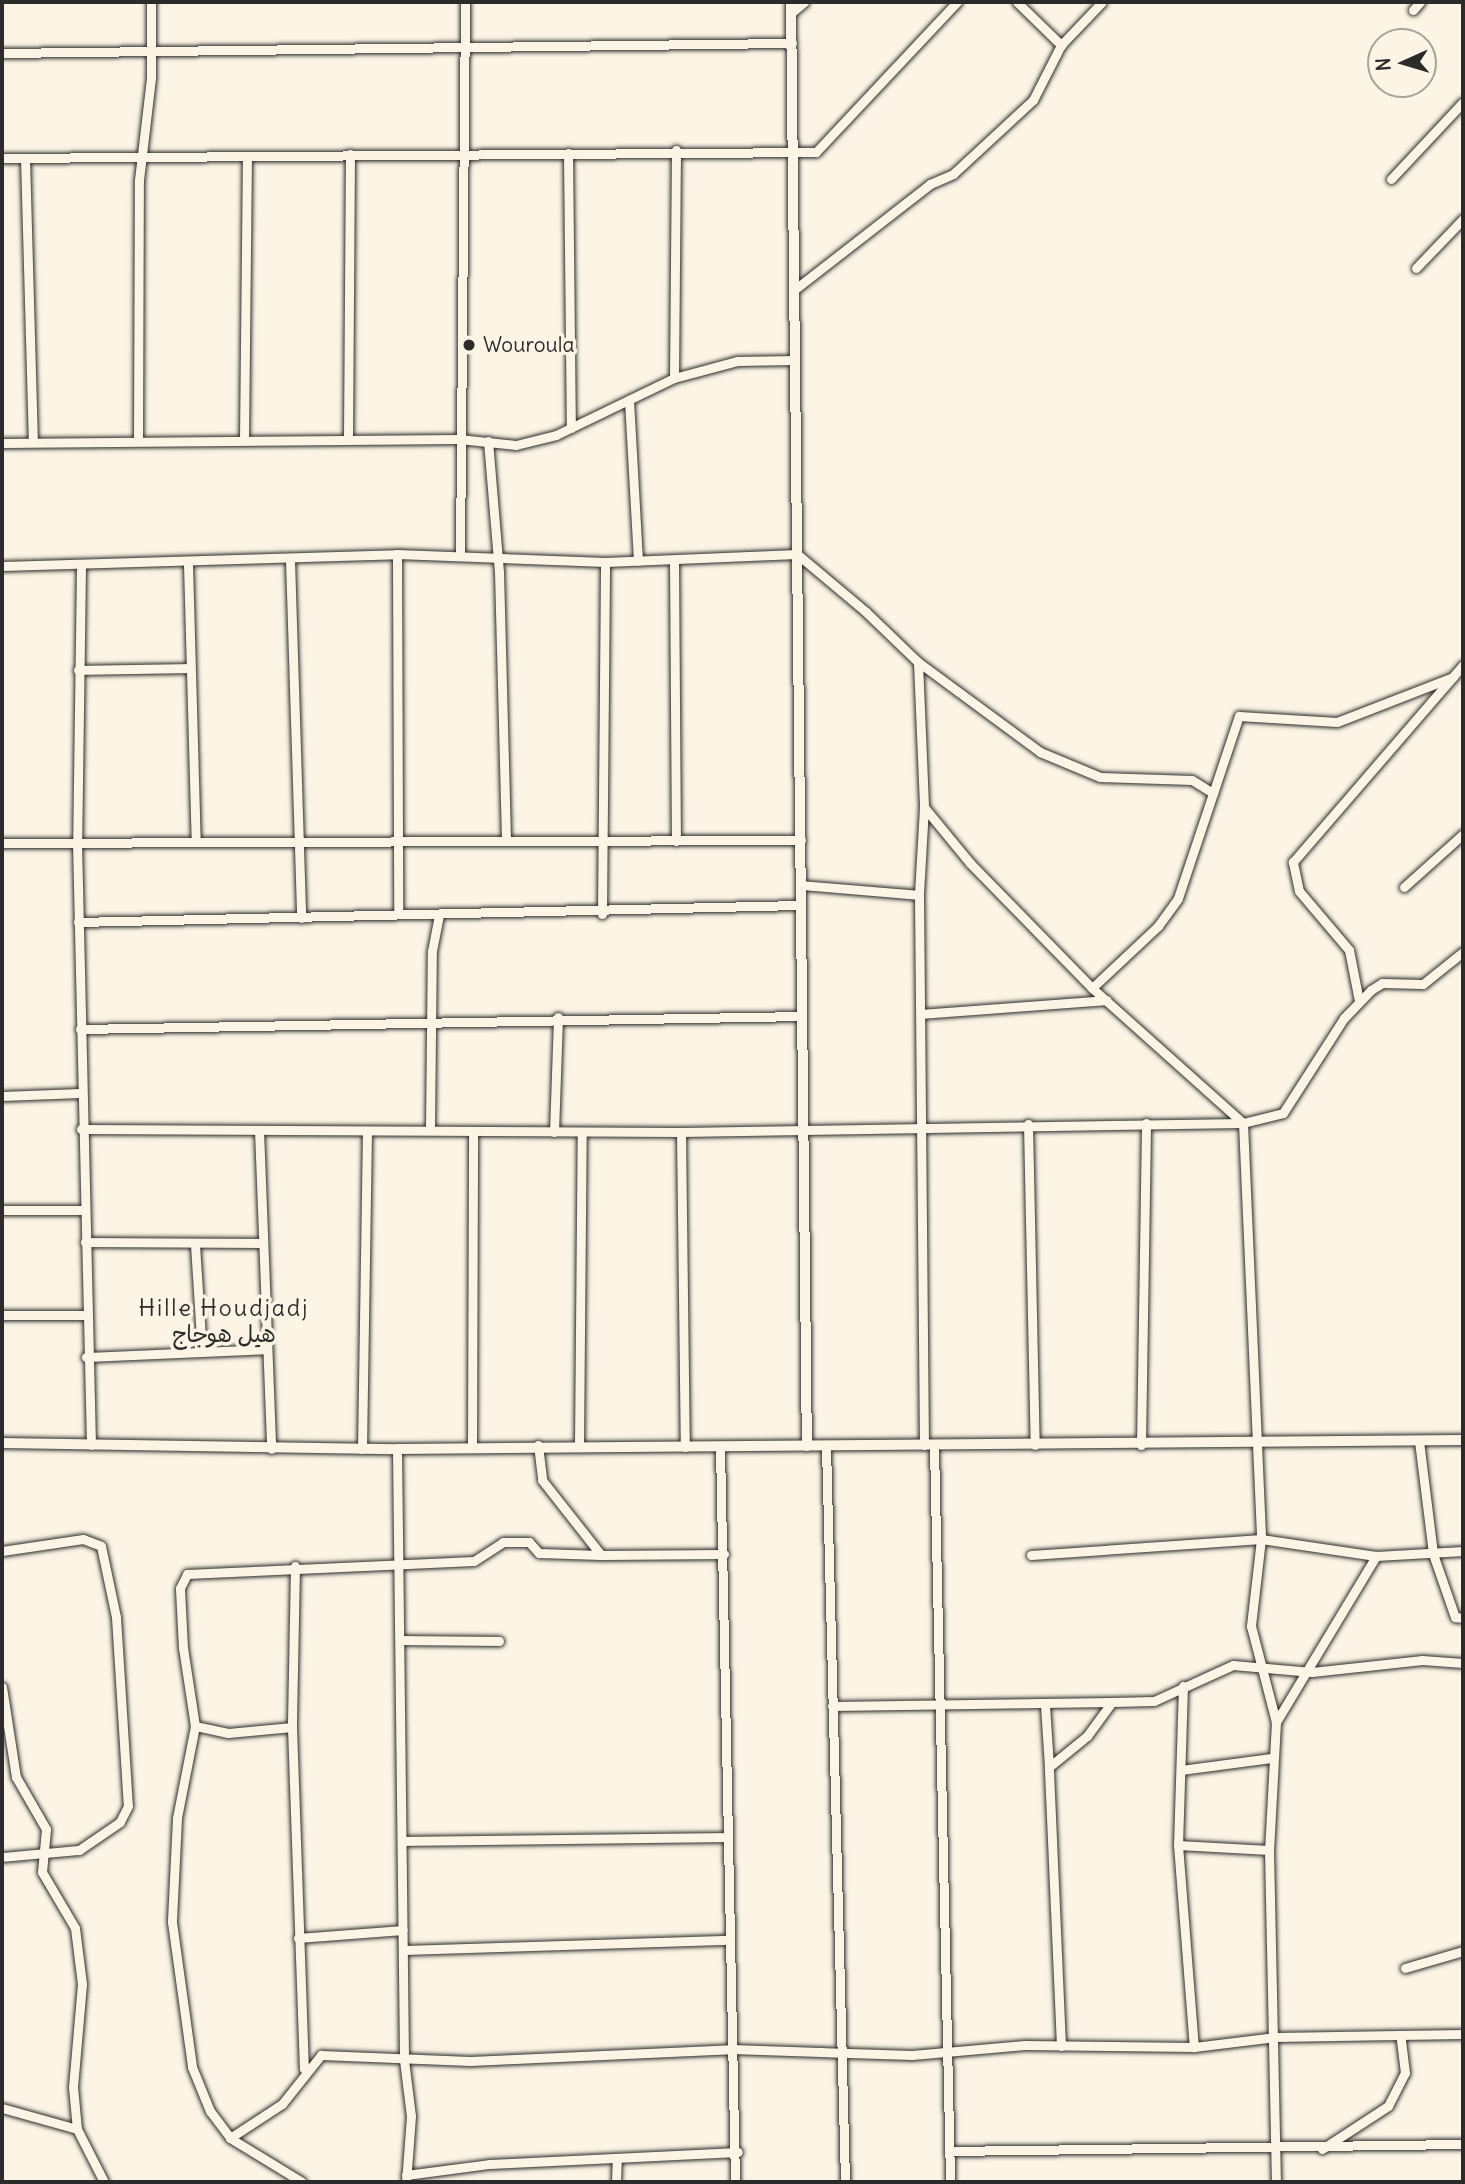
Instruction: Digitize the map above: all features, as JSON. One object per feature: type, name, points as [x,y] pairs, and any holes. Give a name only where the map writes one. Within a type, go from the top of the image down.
[{"type":"street","points":[[138,441],[142,158],[152,50],[151,2]]},
{"type":"street","points":[[460,554],[458,439],[466,2]]},
{"type":"street","points":[[804,2],[791,8],[807,1446]]},
{"type":"street","points":[[2,158],[676,150],[816,152],[957,2]]},
{"type":"street","points":[[1017,2],[1061,46]]},
{"type":"street","points":[[794,289],[930,184],[953,174],[1033,100],[1061,46],[1102,2]]},
{"type":"street","points":[[1413,10],[1420,2]]},
{"type":"street","points":[[2,53],[792,43]]},
{"type":"street","points":[[1391,178],[1463,104]]},
{"type":"street","points":[[674,378],[676,150]]},
{"type":"street","points":[[568,153],[571,428]]},
{"type":"street","points":[[348,439],[350,154]]},
{"type":"street","points":[[244,440],[247,156]]},
{"type":"street","points":[[25,158],[33,441]]},
{"type":"street","points":[[1416,268],[1463,219]]},
{"type":"street","points":[[2,443],[458,439],[524,444],[571,428],[674,378],[737,361],[795,360]]},
{"type":"street","points":[[629,400],[638,561]]},
{"type":"street","points":[[488,441],[497,557],[506,839]]},
{"type":"street","points":[[397,554],[398,913]]},
{"type":"street","points":[[2,566],[188,564],[397,554],[460,554],[605,562],[797,554],[918,662],[1040,752],[1100,777],[1192,780],[1213,793]]},
{"type":"street","points":[[290,560],[295,841],[300,918]]},
{"type":"street","points":[[674,561],[676,841]]},
{"type":"street","points":[[602,914],[600,840],[605,562]]},
{"type":"street","points":[[188,564],[196,842]]},
{"type":"street","points":[[81,567],[77,842],[85,1315],[91,1445]]},
{"type":"street","points":[[918,662],[924,807],[919,895],[922,1125],[929,1445],[942,1702],[950,2182]]},
{"type":"street","points":[[78,670],[190,668]]},
{"type":"street","points":[[1092,988],[1158,926],[1178,898],[1239,716],[1337,722],[1459,673]]},
{"type":"street","points":[[1359,1001],[1349,950],[1299,891],[1293,862],[1459,673]]},
{"type":"street","points":[[924,807],[970,863],[1092,988],[1243,1123],[1261,1539],[1251,1626],[1258,1665],[1276,1722],[1271,1758],[1269,1850],[1276,2182]]},
{"type":"street","points":[[1405,887],[1463,834]]},
{"type":"street","points":[[2,843],[295,841],[398,837],[801,840]]},
{"type":"street","points":[[801,885],[919,895]]},
{"type":"street","points":[[78,922],[300,918],[398,913],[602,914],[801,905]]},
{"type":"street","points":[[430,1129],[439,915]]},
{"type":"street","points":[[81,1129],[681,1132],[804,1125],[1243,1123],[1283,1113],[1359,1001],[1382,983],[1434,979],[1463,952]]},
{"type":"street","points":[[921,1014],[1105,1000]]},
{"type":"street","points":[[80,1029],[558,1017],[802,1016]]},
{"type":"street","points":[[554,1132],[558,1017]]},
{"type":"street","points":[[2,1096],[80,1093]]},
{"type":"street","points":[[1141,1445],[1146,1123]]},
{"type":"street","points":[[1028,1124],[1035,1445]]},
{"type":"street","points":[[259,1130],[271,1449]]},
{"type":"street","points":[[362,1449],[367,1130]]},
{"type":"street","points":[[472,1447],[473,1131]]},
{"type":"street","points":[[579,1446],[582,1132]]},
{"type":"street","points":[[681,1132],[685,1447]]},
{"type":"street","points":[[2,1210],[83,1210]]},
{"type":"street","points":[[85,1242],[195,1245],[262,1243]]},
{"type":"street","points":[[195,1245],[202,1352]]},
{"type":"street","points":[[2,1315],[85,1315]]},
{"type":"street","points":[[86,1357],[266,1349]]},
{"type":"street","points":[[2,1443],[397,1449],[538,1445],[1141,1445],[1463,1440]]},
{"type":"street","points":[[1419,1441],[1433,1554],[1455,1617],[1463,1618]]},
{"type":"street","points":[[538,1445],[542,1480],[601,1555]]},
{"type":"street","points":[[826,1446],[839,2050],[845,2182]]},
{"type":"street","points":[[720,1447],[731,2049],[738,2152],[735,2182]]},
{"type":"street","points":[[397,1449],[404,2060],[411,2116],[406,2179],[490,2164],[738,2152]]},
{"type":"street","points":[[1031,1555],[1261,1539],[1376,1556],[1463,1551]]},
{"type":"street","points":[[2,1551],[97,1541],[116,1617],[128,1806],[120,1822],[85,1847],[44,1857],[2,1857]]},
{"type":"street","points":[[302,2182],[230,2138],[210,2111],[192,2067],[172,1922],[177,1818],[195,1726],[183,1648],[180,1588],[187,1573],[295,1566],[474,1561],[503,1542],[529,1542],[540,1553],[724,1554]]},
{"type":"street","points":[[1276,1722],[1312,1672],[1376,1556]]},
{"type":"street","points":[[295,1566],[292,1727],[304,2069]]},
{"type":"street","points":[[401,1640],[499,1641]]},
{"type":"street","points":[[832,1706],[942,1702],[1045,1705],[1154,1701],[1213,1669],[1258,1665],[1312,1672],[1422,1660],[1463,1663]]},
{"type":"street","points":[[1183,1686],[1178,1845],[1194,2047]]},
{"type":"street","points":[[2,1687],[16,1777],[46,1829],[44,1857],[47,1889],[75,1928],[80,1972],[77,2129],[104,2182]]},
{"type":"street","points":[[1049,1767],[1087,1735],[1112,1702]]},
{"type":"street","points":[[1045,1705],[1061,2046]]},
{"type":"street","points":[[195,1726],[228,1733],[292,1727]]},
{"type":"street","points":[[1181,1770],[1271,1758]]},
{"type":"street","points":[[403,1841],[726,1837]]},
{"type":"street","points":[[1178,1845],[1269,1850]]},
{"type":"street","points":[[298,1938],[403,1930]]},
{"type":"street","points":[[404,1950],[730,1940]]},
{"type":"street","points":[[1405,1968],[1463,1951]]},
{"type":"street","points":[[230,2138],[282,2104],[304,2069],[321,2055],[404,2060],[731,2049],[946,2052],[1061,2046],[1194,2047],[1275,2037],[1401,2038],[1463,2034]]},
{"type":"street","points":[[1320,2150],[1388,2106],[1405,2073],[1401,2038]]},
{"type":"street","points":[[2,2108],[77,2129]]},
{"type":"street","points":[[949,2151],[1320,2150],[1463,2144]]},
{"type":"street","points":[[616,2182],[617,2158]]},
{"type":"place","name":"Wouroula","points":[[469,345]]},
{"type":"district","name":"Hille Houdjadj هيل هوجاج","points":[[224,1321]]}]
